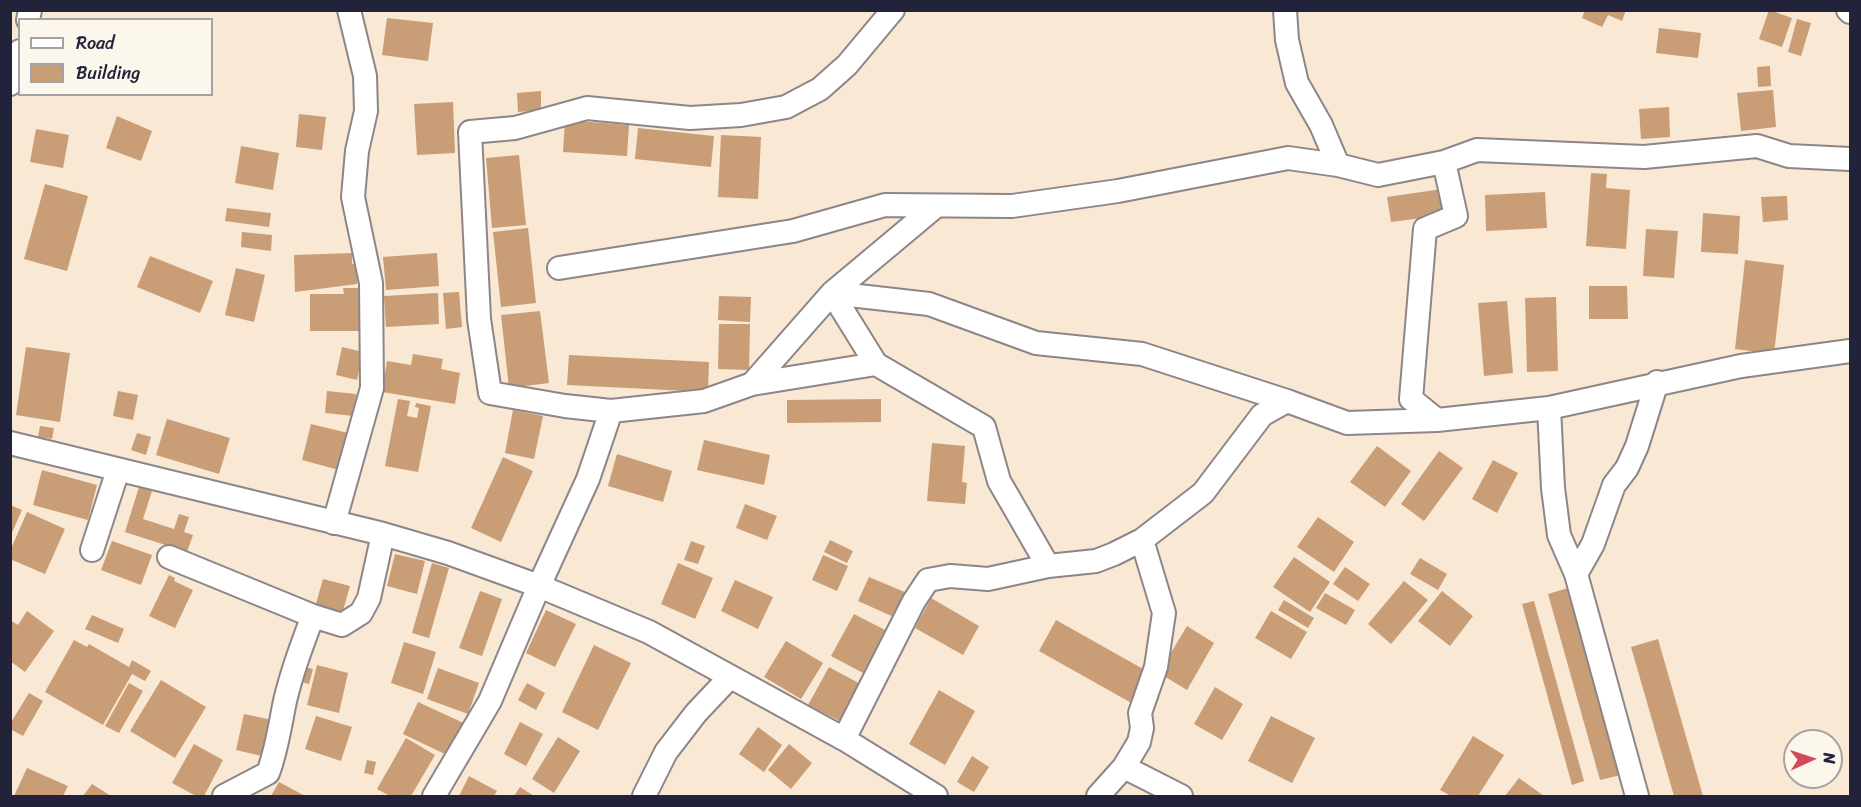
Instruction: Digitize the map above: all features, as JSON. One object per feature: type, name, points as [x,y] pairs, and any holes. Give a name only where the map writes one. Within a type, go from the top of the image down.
[{"type":"street","points":[[334,524],[372,388],[371,284],[353,197],[357,151],[366,111],[365,76],[349,10]]},
{"type":"street","points":[[876,364],[753,384],[704,401],[611,411],[565,406],[490,393],[479,318],[470,132],[515,128],[587,108],[690,118],[741,115],[786,107],[820,89],[847,65],[893,10]]},
{"type":"street","points":[[1285,10],[1287,40],[1297,83],[1321,125],[1338,165]]},
{"type":"street","points":[[10,84],[18,58]]},
{"type":"street","points":[[559,268],[793,231],[885,206],[1011,206],[1118,191],[1288,158],[1338,165],[1378,175],[1444,162],[1477,150],[1644,157],[1757,146],[1789,156],[1851,159]]},
{"type":"street","points":[[1437,420],[1411,399],[1425,229],[1456,216],[1444,162]]},
{"type":"street","points":[[753,384],[832,293],[936,206]]},
{"type":"street","points":[[832,293],[876,364],[984,427],[999,481],[1048,566]]},
{"type":"street","points":[[832,293],[929,304],[1036,344],[1142,354],[1347,423],[1437,420],[1549,408],[1657,382],[1848,345]]},
{"type":"street","points":[[1576,574],[1593,544],[1614,485],[1627,468],[1637,446],[1657,382]]},
{"type":"street","points":[[844,739],[914,601],[928,580],[950,576],[988,579],[1048,566],[1096,561],[1142,540],[1203,493],[1262,415],[1287,401]]},
{"type":"street","points":[[1549,408],[1552,488],[1559,535],[1576,574],[1636,796]]},
{"type":"street","points":[[434,796],[490,700],[539,585],[588,479],[611,411]]},
{"type":"street","points":[[10,443],[334,524],[383,534],[448,553],[539,585],[649,632],[729,678],[844,739],[936,796]]},
{"type":"street","points":[[92,550],[117,470]]},
{"type":"street","points":[[170,556],[313,616],[342,625],[361,614],[369,598],[383,534]]},
{"type":"street","points":[[1098,796],[1124,767],[1139,742],[1142,728],[1140,713],[1156,667],[1164,613],[1142,540]]},
{"type":"street","points":[[224,796],[268,773],[277,750],[285,700],[313,616]]},
{"type":"street","points":[[644,796],[666,752],[696,712],[729,678]]},
{"type":"street","points":[[1124,767],[1181,796]]},
{"type":"building","points":[[1585,10],[1626,10],[1622,21],[1608,15],[1602,27],[1582,18]]},
{"type":"building","points":[[1769,10],[1792,18],[1782,47],[1759,39]]},
{"type":"building","points":[[387,18],[433,23],[428,61],[382,55]]},
{"type":"building","points":[[1797,19],[1811,23],[1801,56],[1788,52]]},
{"type":"building","points":[[1659,28],[1701,33],[1698,58],[1656,53]]},
{"type":"building","points":[[1770,66],[1771,86],[1758,87],[1757,67]]},
{"type":"building","points":[[1773,90],[1776,127],[1741,131],[1737,93]]},
{"type":"building","points":[[541,91],[541,110],[518,112],[517,93]]},
{"type":"building","points":[[453,102],[455,153],[417,155],[414,104]]},
{"type":"building","points":[[1669,107],[1670,137],[1641,139],[1639,109]]},
{"type":"building","points":[[299,114],[326,117],[322,150],[296,147]]},
{"type":"building","points":[[117,116],[152,131],[141,161],[106,148]]},
{"type":"building","points":[[565,120],[629,125],[627,156],[563,152]]},
{"type":"building","points":[[638,128],[714,136],[711,167],[635,159]]},
{"type":"building","points":[[36,129],[69,135],[63,168],[30,162]]},
{"type":"building","points":[[721,135],[761,137],[758,199],[718,197]]},
{"type":"building","points":[[241,146],[279,153],[273,190],[235,183]]},
{"type":"building","points":[[519,155],[526,225],[492,228],[486,158]]},
{"type":"building","points":[[1591,173],[1607,174],[1606,188],[1630,190],[1626,249],[1586,246]]},
{"type":"building","points":[[45,184],[88,196],[67,271],[24,259]]},
{"type":"building","points":[[1442,189],[1446,215],[1391,222],[1387,197]]},
{"type":"building","points":[[1545,192],[1547,228],[1486,231],[1485,195]]},
{"type":"building","points":[[1787,196],[1788,220],[1763,222],[1761,197]]},
{"type":"building","points":[[227,208],[271,213],[269,227],[225,221]]},
{"type":"building","points":[[1703,213],[1740,216],[1738,254],[1701,252]]},
{"type":"building","points":[[528,228],[536,303],[501,307],[493,232]]},
{"type":"building","points":[[1646,229],[1678,231],[1674,278],[1643,276]]},
{"type":"building","points":[[242,232],[272,235],[271,251],[241,247]]},
{"type":"building","points":[[352,253],[352,264],[357,264],[357,284],[295,292],[294,255]]},
{"type":"building","points":[[437,253],[439,286],[386,290],[383,257]]},
{"type":"building","points":[[150,256],[213,281],[200,313],[137,287]]},
{"type":"building","points":[[1745,260],[1784,265],[1774,354],[1735,349]]},
{"type":"building","points":[[236,268],[265,275],[254,322],[225,315]]},
{"type":"building","points":[[1589,286],[1627,286],[1628,319],[1589,319]]},
{"type":"building","points":[[343,288],[361,288],[361,331],[310,331],[310,294],[344,294]]},
{"type":"building","points":[[459,292],[462,327],[446,329],[443,293]]},
{"type":"building","points":[[438,293],[439,324],[386,327],[384,296]]},
{"type":"building","points":[[719,296],[751,297],[750,322],[718,320]]},
{"type":"building","points":[[1556,297],[1558,371],[1527,372],[1525,298]]},
{"type":"building","points":[[1507,301],[1513,373],[1484,376],[1478,303]]},
{"type":"building","points":[[540,311],[549,383],[509,388],[501,315]]},
{"type":"building","points":[[719,324],[750,324],[749,370],[718,369]]},
{"type":"building","points":[[26,347],[70,353],[60,422],[16,415]]},
{"type":"building","points":[[342,347],[363,352],[357,380],[336,375]]},
{"type":"building","points":[[413,354],[443,359],[441,369],[460,373],[455,404],[382,392],[387,361],[411,365]]},
{"type":"building","points":[[569,355],[709,362],[708,392],[567,385]]},
{"type":"building","points":[[118,391],[138,395],[133,420],[113,416]]},
{"type":"building","points":[[327,391],[356,394],[354,416],[325,413]]},
{"type":"building","points":[[398,399],[410,401],[407,416],[417,418],[419,408],[415,407],[416,403],[431,406],[418,472],[385,466]]},
{"type":"building","points":[[881,399],[881,422],[787,423],[787,400]]},
{"type":"building","points":[[513,410],[543,416],[534,459],[505,453]]},
{"type":"building","points":[[167,419],[230,438],[219,474],[156,455]]},
{"type":"building","points":[[311,424],[348,433],[339,470],[302,460]]},
{"type":"building","points":[[40,426],[54,428],[52,439],[38,437]]},
{"type":"building","points":[[137,433],[151,437],[146,455],[131,450]]},
{"type":"building","points":[[704,440],[770,455],[764,485],[697,470]]},
{"type":"building","points":[[932,443],[965,446],[962,482],[967,483],[965,504],[927,501]]},
{"type":"building","points":[[1377,446],[1411,471],[1385,507],[1350,482]]},
{"type":"building","points":[[1439,451],[1463,468],[1424,521],[1401,504]]},
{"type":"building","points":[[617,454],[672,471],[663,502],[608,486]]},
{"type":"building","points":[[503,457],[533,471],[501,542],[471,528]]},
{"type":"building","points":[[1493,460],[1518,473],[1497,513],[1472,499]]},
{"type":"building","points":[[42,470],[97,485],[88,520],[33,505]]},
{"type":"building","points":[[139,487],[152,491],[143,519],[174,529],[179,514],[189,517],[184,532],[193,535],[187,552],[125,532]]},
{"type":"building","points":[[745,504],[777,516],[767,540],[736,528]]},
{"type":"building","points":[[10,505],[22,510],[10,537]]},
{"type":"building","points":[[27,512],[65,529],[45,574],[10,559],[10,551]]},
{"type":"building","points":[[1318,517],[1354,542],[1334,572],[1297,547]]},
{"type":"building","points":[[830,540],[853,551],[847,563],[824,552]]},
{"type":"building","points":[[112,541],[152,555],[141,585],[101,570]]},
{"type":"building","points":[[691,541],[705,546],[698,564],[684,560]]},
{"type":"building","points":[[395,554],[425,561],[417,594],[387,586]]},
{"type":"building","points":[[823,555],[848,566],[837,591],[812,580]]},
{"type":"building","points":[[1294,557],[1330,582],[1310,612],[1273,587]]},
{"type":"building","points":[[1420,558],[1447,574],[1438,590],[1410,574]]},
{"type":"building","points":[[432,563],[449,568],[429,638],[412,633]]},
{"type":"building","points":[[678,563],[713,578],[695,619],[661,604]]},
{"type":"building","points":[[1345,567],[1370,584],[1358,601],[1333,584]]},
{"type":"building","points":[[169,575],[175,578],[174,581],[193,590],[175,628],[149,616]]},
{"type":"building","points":[[869,577],[907,593],[896,618],[858,601]]},
{"type":"building","points":[[323,579],[350,586],[342,614],[315,607]]},
{"type":"building","points":[[735,580],[773,597],[758,629],[721,611]]},
{"type":"building","points":[[1404,581],[1428,600],[1391,644],[1368,624]]},
{"type":"building","points":[[1568,588],[1621,775],[1600,780],[1548,594]]},
{"type":"building","points":[[480,591],[502,599],[482,656],[459,648]]},
{"type":"building","points":[[1442,591],[1473,616],[1450,646],[1418,621]]},
{"type":"building","points":[[1325,593],[1355,610],[1346,625],[1316,608]]},
{"type":"building","points":[[931,598],[979,626],[963,655],[915,628]]},
{"type":"building","points":[[1284,600],[1314,618],[1308,628],[1278,610]]},
{"type":"building","points":[[1534,601],[1584,781],[1572,785],[1522,604]]},
{"type":"building","points":[[546,610],[576,624],[555,667],[526,653]]},
{"type":"building","points":[[27,611],[54,631],[25,672],[10,661],[10,620],[18,625]]},
{"type":"building","points":[[1271,611],[1307,632],[1291,659],[1255,638]]},
{"type":"building","points":[[854,614],[885,630],[863,673],[831,656]]},
{"type":"building","points":[[92,615],[124,629],[118,643],[85,629]]},
{"type":"building","points":[[1056,620],[1152,674],[1135,705],[1039,651]]},
{"type":"building","points":[[1187,626],[1214,643],[1187,690],[1159,673]]},
{"type":"building","points":[[1658,639],[1703,796],[1674,796],[1631,647]]},
{"type":"building","points":[[74,640],[87,647],[89,644],[129,667],[132,660],[151,671],[145,681],[132,674],[103,725],[45,692]]},
{"type":"building","points":[[786,641],[823,663],[801,699],[764,677]]},
{"type":"building","points":[[404,642],[436,652],[423,694],[391,683]]},
{"type":"building","points":[[594,645],[631,663],[598,730],[562,712]]},
{"type":"building","points":[[317,665],[348,673],[339,713],[307,705]]},
{"type":"building","points":[[301,666],[313,669],[309,684],[297,681]]},
{"type":"building","points":[[829,667],[864,686],[844,723],[808,705]]},
{"type":"building","points":[[438,668],[479,683],[468,714],[427,699]]},
{"type":"building","points":[[161,680],[206,707],[175,758],[130,731]]},
{"type":"building","points":[[129,683],[143,691],[119,733],[105,726]]},
{"type":"building","points":[[527,683],[545,693],[536,710],[518,700]]},
{"type":"building","points":[[1215,687],[1243,704],[1222,740],[1194,724]]},
{"type":"building","points":[[939,690],[975,711],[945,765],[909,744]]},
{"type":"building","points":[[29,693],[43,701],[23,736],[10,729],[10,724]]},
{"type":"building","points":[[418,702],[468,725],[453,758],[403,734]]},
{"type":"building","points":[[244,714],[277,721],[270,758],[236,750]]},
{"type":"building","points":[[316,716],[352,727],[341,761],[305,749]]},
{"type":"building","points":[[1271,716],[1315,738],[1292,783],[1248,761]]},
{"type":"building","points":[[520,722],[543,734],[526,766],[504,754]]},
{"type":"building","points":[[758,727],[782,745],[764,772],[739,754]]},
{"type":"building","points":[[1473,736],[1504,755],[1478,796],[1451,796],[1440,790]]},
{"type":"building","points":[[558,737],[580,751],[554,793],[532,779]]},
{"type":"building","points":[[406,738],[435,755],[411,796],[390,796],[377,789]]},
{"type":"building","points":[[194,744],[223,760],[204,796],[196,796],[172,783]]},
{"type":"building","points":[[789,744],[812,763],[791,789],[768,770]]},
{"type":"building","points":[[972,756],[989,767],[974,792],[957,782]]},
{"type":"building","points":[[367,760],[376,762],[373,775],[364,773]]},
{"type":"building","points":[[27,768],[68,786],[63,796],[14,796]]},
{"type":"building","points":[[469,776],[497,791],[494,796],[459,796]]},
{"type":"building","points":[[1519,778],[1544,796],[1505,796]]},
{"type":"building","points":[[279,782],[305,796],[271,796]]},
{"type":"building","points":[[92,784],[111,796],[83,796]]},
{"type":"building","points":[[520,787],[534,796],[514,796]]}]
